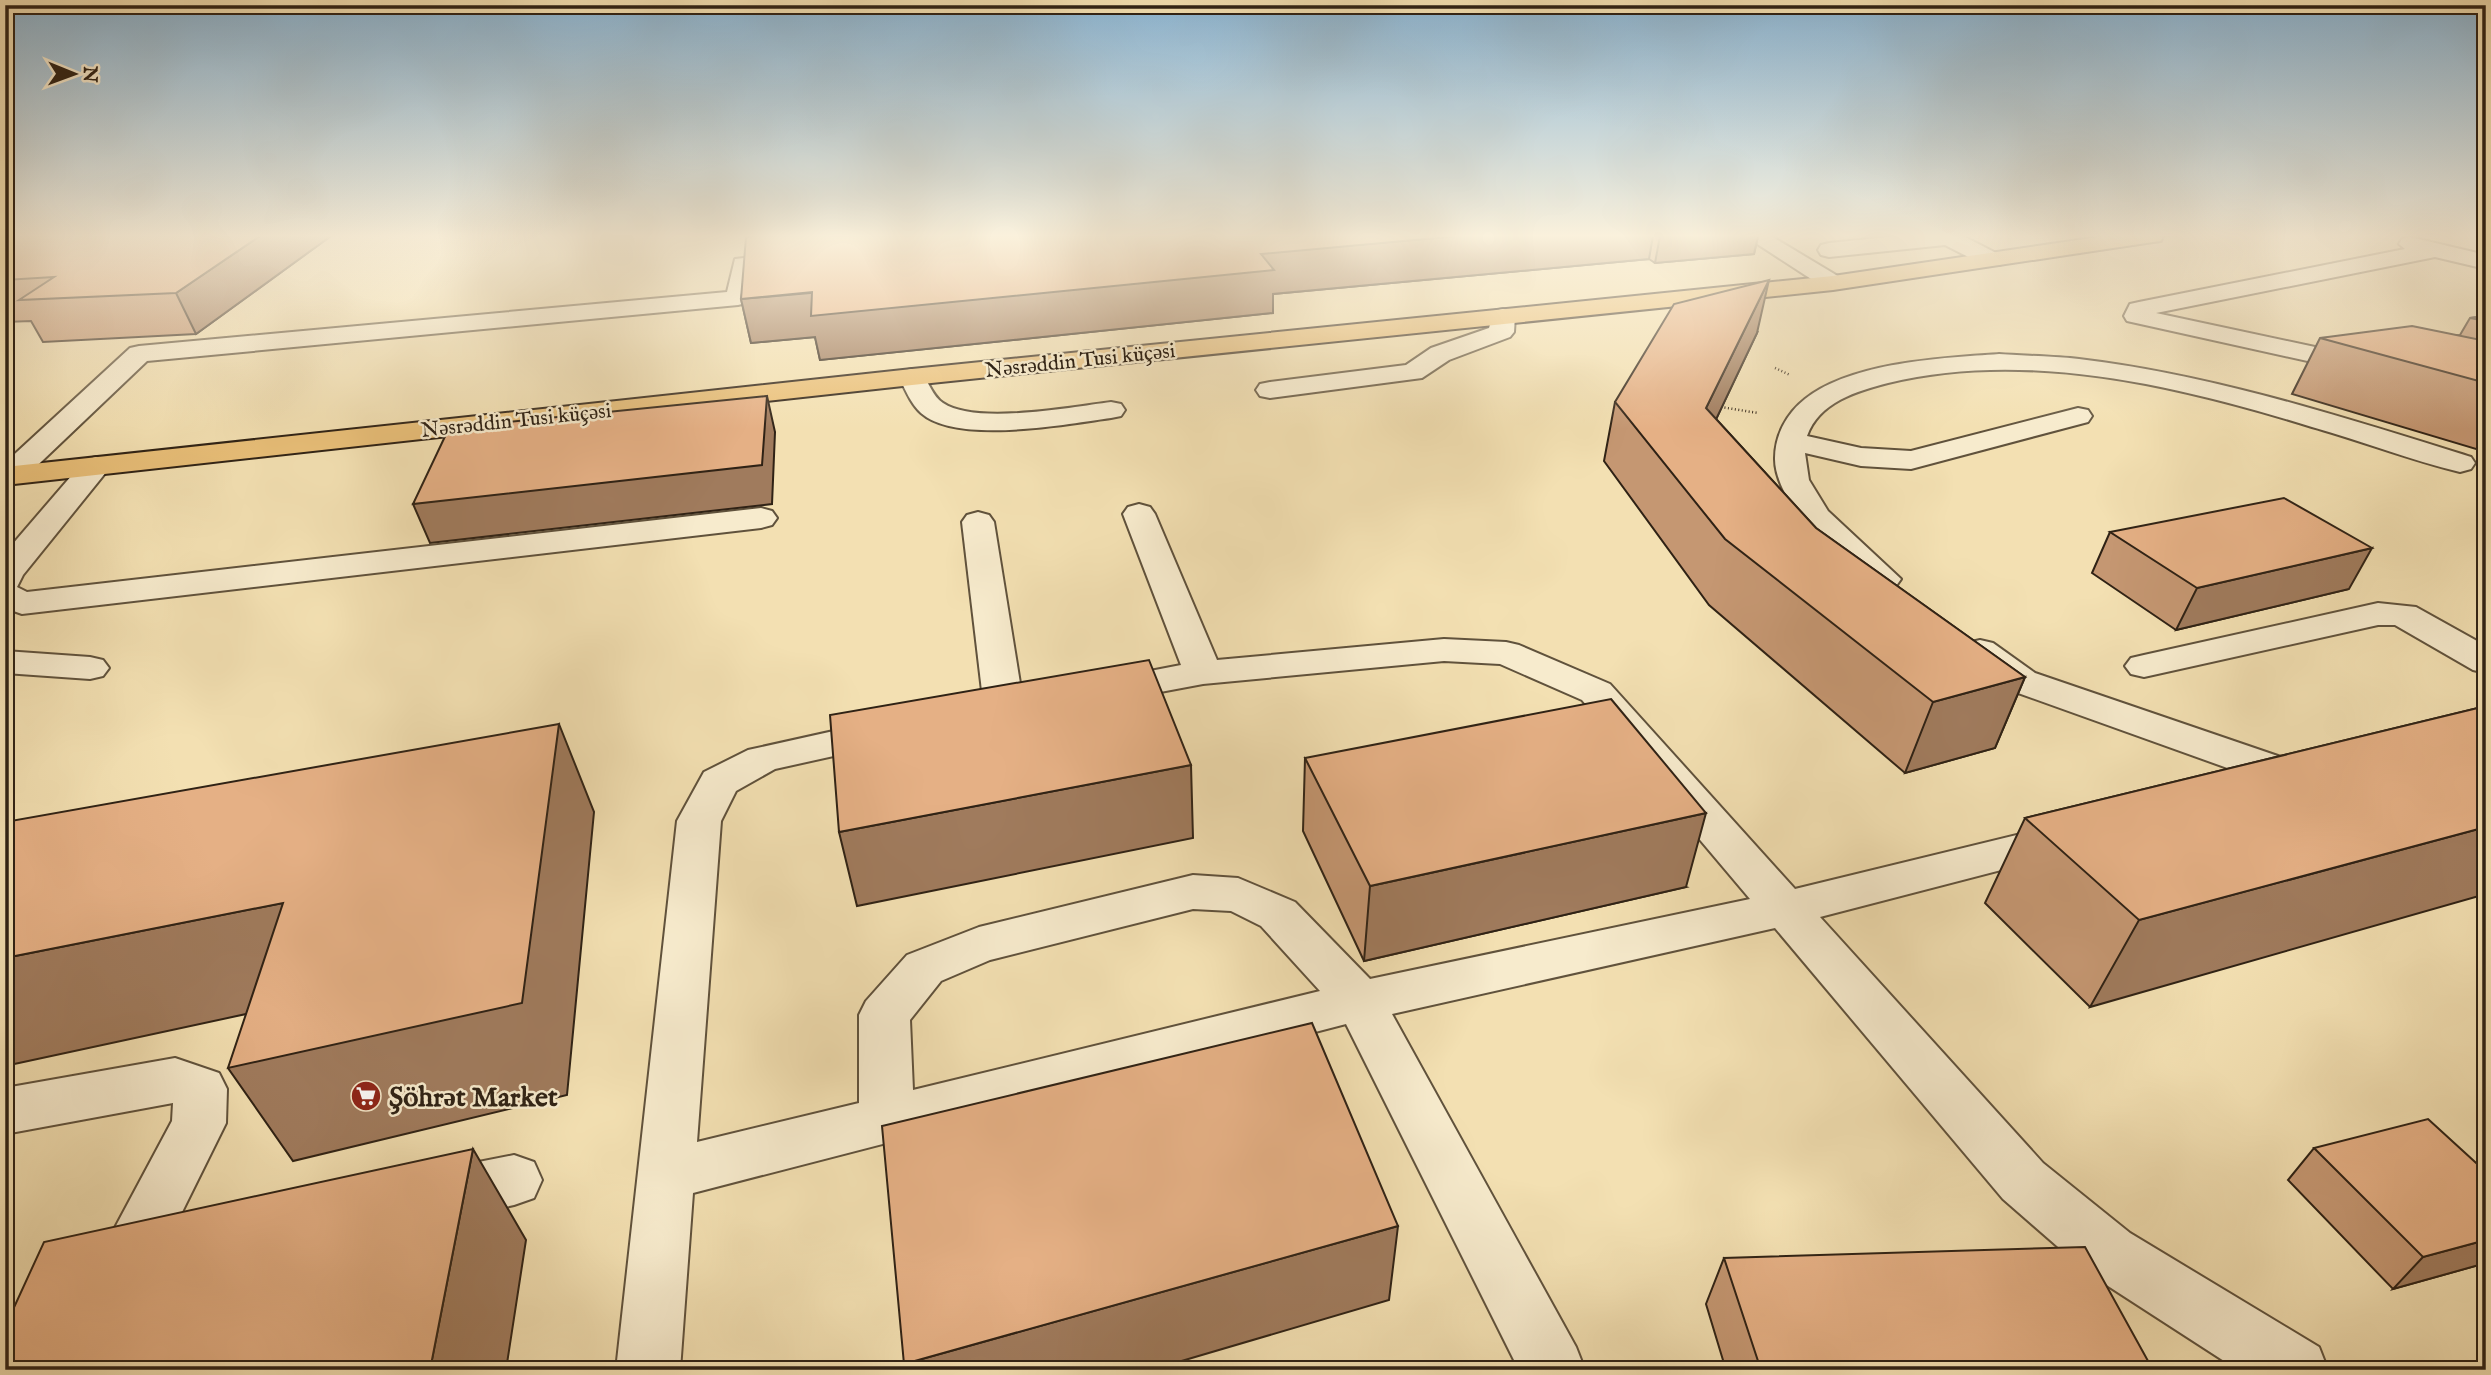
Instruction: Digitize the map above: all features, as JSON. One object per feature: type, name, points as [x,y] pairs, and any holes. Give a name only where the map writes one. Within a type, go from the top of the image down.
[{"type":"main road","name":"Nəsrəddin Tusi küçəsi","points":[[8,475],[912,377],[1657,300]]},
{"type":"street","points":[[8,475],[139,354],[715,300]]},
{"type":"street","points":[[2183,300],[2139,309],[2136,316],[2391,372]]},
{"type":"street","points":[[1270,390],[1413,372],[1440,354],[1500,332],[1503,316]]},
{"type":"street","points":[[1909,598],[1846,550],[1802,500],[1787,455],[1796,421],[1830,393],[1880,374],[1950,363],[2026,362],[2125,374],[2222,395],[2354,430],[2460,463]]},
{"type":"street","points":[[912,377],[933,408],[961,418],[1001,422],[1111,410]]},
{"type":"street","points":[[1790,441],[1861,457],[1911,460],[2078,416]]},
{"type":"street","points":[[5,580],[6,574],[96,466]]},
{"type":"street","points":[[1139,514],[1203,673]]},
{"type":"street","points":[[5,594],[22,603],[761,518]]},
{"type":"street","points":[[978,522],[1001,709]]},
{"type":"street","points":[[2144,666],[2378,614],[2403,615],[2486,662]]},
{"type":"street","points":[[1960,637],[2021,681],[2320,774],[2222,799]]},
{"type":"street","points":[[648,1370],[699,821],[719,782],[763,759],[1001,709],[1203,673],[1444,650],[1506,653],[1596,692],[2023,1181],[2109,1253],[2296,1370]]},
{"type":"street","points":[[5,662],[90,668]]},
{"type":"street","points":[[665,1175],[1360,1001],[1784,909],[2106,828]]},
{"type":"street","points":[[887,1120],[884,1015],[924,968],[979,945],[1193,892],[1238,895],[1278,914],[1360,1001],[1553,1370]]},
{"type":"street","points":[[5,1111],[175,1080],[200,1088],[199,1123],[99,1314]]},
{"type":"street","points":[[394,1205],[514,1180]]},
{"type":"street","points":[[129,1258],[195,1245]]},
{"type":"building","points":[[812,300],[970,300],[811,316]]},
{"type":"building","points":[[1689,300],[1759,300],[1706,408],[1816,528],[2025,677],[1933,702],[1725,539],[1615,402],[1674,304]]},
{"type":"building","points":[[2486,316],[2486,321],[2470,318]]},
{"type":"building","points":[[2412,326],[2486,341],[2486,383],[2320,338]]},
{"type":"building","points":[[767,396],[762,465],[413,504],[449,428]]},
{"type":"building","points":[[2284,498],[2372,548],[2197,588],[2110,532]]},
{"type":"building","points":[[1149,660],[1191,765],[839,832],[830,715]]},
{"type":"building","points":[[1611,699],[1706,813],[1370,886],[1305,758]]},
{"type":"building","points":[[2486,706],[2486,827],[2139,920],[2025,818]]},
{"type":"building","points":[[559,724],[522,1003],[228,1068],[283,903],[5,958],[5,822]]},
{"type":"building","points":[[1312,1023],[1398,1226],[904,1364],[882,1126]]},
{"type":"building","points":[[2428,1119],[2486,1172],[2486,1240],[2423,1257],[2314,1148]]},
{"type":"building","points":[[473,1149],[430,1370],[5,1370],[5,1327],[44,1242]]},
{"type":"building","points":[[2085,1247],[2153,1370],[1761,1370],[1724,1258]]},
{"type":"place","name":"Şöhrət Market","points":[[366,1096]]}]
